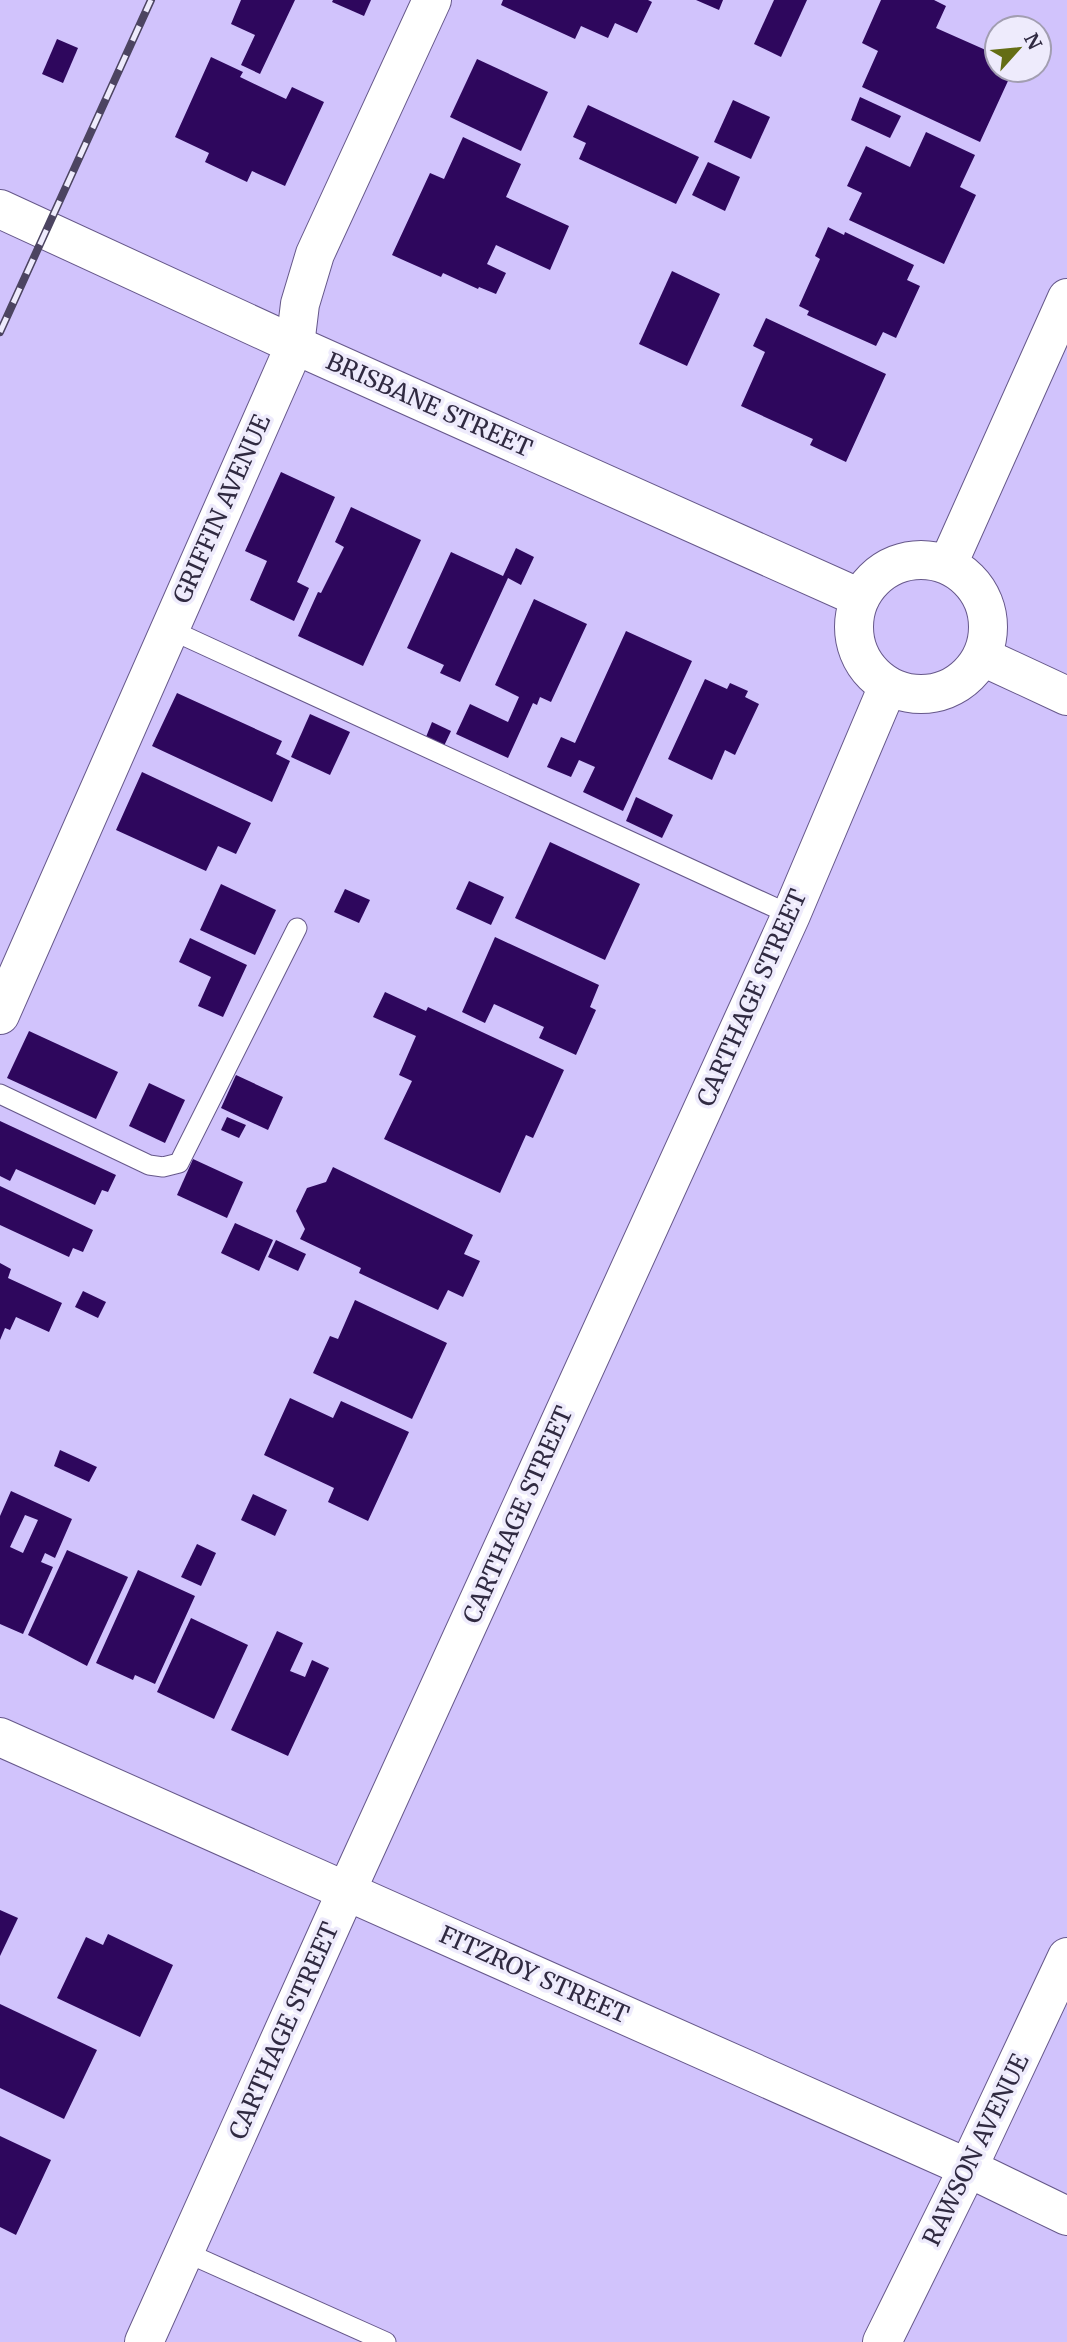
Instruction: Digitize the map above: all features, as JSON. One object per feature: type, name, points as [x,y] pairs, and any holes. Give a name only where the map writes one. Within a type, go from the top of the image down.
[{"type":"street","name":"GRIFFIN AVENUE","points":[[0,1015],[295,345],[300,304],[315,254],[432,0]]},
{"type":"street","name":"BRISBANE STREET","points":[[0,209],[295,345],[860,598]]},
{"type":"street","points":[[948,564],[1067,298]]},
{"type":"street","points":[[928,559],[948,564],[967,576],[980,593],[988,614],[989,636],[983,657],[970,675],[952,688],[931,695],[909,694],[888,686],[872,674],[861,657],[855,637],[855,617],[860,598],[872,580],[888,568],[907,560],[928,559]]},
{"type":"street","points":[[983,657],[1067,696]]},
{"type":"street","name":"CARTHAGE STREET","points":[[144,2342],[791,915],[888,686]]},
{"type":"street","name":"FITZROY STREET","points":[[0,1737],[968,2168],[1067,2216]]},
{"type":"street","name":"RAWSON AVENUE","points":[[882,2342],[968,2168],[1067,1957]]},
{"type":"lane","points":[[169,629],[791,915]]},
{"type":"lane","points":[[0,1094],[149,1165],[163,1167],[179,1163],[298,928]]},
{"type":"lane","points":[[185,2252],[386,2342]]},
{"type":"building","points":[[241,0],[295,0],[260,74],[241,65],[255,35],[231,24]]},
{"type":"building","points":[[371,0],[364,16],[332,2]]},
{"type":"building","points":[[503,0],[652,2],[637,33],[615,23],[608,38],[581,26],[575,39],[501,5]]},
{"type":"building","points":[[696,0],[723,0],[719,10]]},
{"type":"building","points":[[774,0],[807,0],[781,57],[754,44]]},
{"type":"building","points":[[881,0],[934,0],[946,6],[936,28],[983,49],[983,84],[1007,84],[980,142],[862,87],[878,51],[862,43]]},
{"type":"building","points":[[57,39],[78,48],[63,83],[42,74]]},
{"type":"building","points":[[211,57],[243,72],[240,77],[286,99],[292,87],[324,102],[285,186],[252,171],[247,182],[205,162],[209,153],[175,137]]},
{"type":"building","points":[[477,59],[548,92],[521,151],[450,117]]},
{"type":"building","points":[[860,97],[901,116],[890,138],[851,120]]},
{"type":"building","points":[[733,100],[770,117],[751,159],[714,142]]},
{"type":"building","points":[[588,105],[699,157],[676,204],[579,159],[586,143],[573,137]]},
{"type":"building","points":[[926,132],[975,155],[960,187],[976,195],[944,264],[849,220],[862,193],[847,186],[866,146],[910,167]]},
{"type":"building","points":[[463,137],[521,164],[506,197],[569,226],[550,270],[496,245],[487,264],[506,273],[496,294],[443,273],[441,277],[392,255],[430,173],[444,179]]},
{"type":"building","points":[[708,162],[740,177],[725,211],[692,195]]},
{"type":"building","points":[[828,227],[844,235],[845,232],[914,265],[907,280],[920,286],[896,338],[883,332],[876,346],[807,315],[809,311],[799,306],[820,259],[815,256]]},
{"type":"building","points":[[672,271],[720,294],[687,366],[639,344]]},
{"type":"building","points":[[766,318],[886,374],[846,462],[810,445],[813,439],[741,406],[765,352],[753,346]]},
{"type":"building","points":[[281,472],[335,497],[297,582],[309,588],[294,621],[250,600],[267,561],[245,551]]},
{"type":"building","points":[[351,507],[421,540],[363,666],[298,636],[318,592],[321,593],[344,547],[335,542]]},
{"type":"building","points":[[516,548],[534,557],[521,585],[508,578],[460,682],[440,673],[444,665],[407,648],[451,552],[503,576]]},
{"type":"building","points":[[534,599],[587,624],[551,702],[540,697],[537,705],[533,703],[508,758],[456,734],[470,704],[508,722],[519,697],[495,685]]},
{"type":"building","points":[[626,631],[692,661],[623,811],[583,792],[595,767],[579,760],[571,777],[547,767],[561,737],[575,743]]},
{"type":"building","points":[[705,679],[727,689],[730,683],[748,691],[745,697],[759,704],[735,755],[725,750],[712,780],[668,759]]},
{"type":"building","points":[[177,693],[282,741],[276,754],[290,761],[272,802],[152,746]]},
{"type":"building","points":[[310,714],[350,732],[330,775],[291,757]]},
{"type":"building","points":[[432,722],[451,731],[444,746],[426,737]]},
{"type":"building","points":[[142,772],[251,823],[236,854],[218,846],[206,871],[116,830]]},
{"type":"building","points":[[636,797],[673,815],[662,838],[626,821]]},
{"type":"building","points":[[550,842],[640,884],[605,960],[515,918]]},
{"type":"building","points":[[469,881],[504,897],[491,925],[456,909]]},
{"type":"building","points":[[221,884],[276,910],[255,955],[200,930]]},
{"type":"building","points":[[345,889],[370,900],[359,923],[334,912]]},
{"type":"building","points":[[495,937],[599,985],[590,1007],[596,1010],[576,1055],[539,1038],[544,1027],[494,1004],[485,1023],[462,1012]]},
{"type":"building","points":[[190,938],[247,965],[223,1017],[198,1006],[211,977],[179,962]]},
{"type":"building","points":[[385,992],[426,1011],[428,1007],[564,1070],[533,1138],[526,1135],[500,1193],[384,1139],[412,1081],[399,1075],[416,1036],[373,1017]]},
{"type":"building","points":[[29,1031],[118,1072],[96,1119],[7,1078]]},
{"type":"building","points":[[236,1075],[283,1097],[268,1130],[221,1108]]},
{"type":"building","points":[[149,1083],[185,1100],[165,1143],[129,1126]]},
{"type":"building","points":[[227,1117],[246,1125],[239,1138],[221,1130]]},
{"type":"building","points":[[0,1121],[116,1175],[108,1192],[102,1190],[95,1205],[16,1169],[10,1181],[0,1176]]},
{"type":"building","points":[[193,1159],[243,1182],[227,1218],[177,1195]]},
{"type":"building","points":[[333,1167],[473,1235],[464,1254],[480,1261],[463,1297],[448,1290],[438,1310],[359,1273],[361,1268],[300,1239],[305,1229],[296,1211],[307,1188],[326,1182]]},
{"type":"building","points":[[0,1186],[93,1230],[83,1252],[73,1248],[69,1257],[0,1225]]},
{"type":"building","points":[[235,1223],[273,1240],[259,1271],[221,1253]]},
{"type":"building","points":[[276,1240],[306,1254],[298,1271],[268,1257]]},
{"type":"building","points":[[0,1263],[11,1269],[8,1278],[62,1303],[49,1332],[16,1317],[10,1330],[5,1328],[0,1340]]},
{"type":"building","points":[[83,1291],[106,1302],[98,1318],[75,1307]]},
{"type":"building","points":[[355,1300],[447,1343],[412,1419],[313,1373],[330,1336],[338,1339]]},
{"type":"building","points":[[290,1398],[333,1418],[341,1401],[409,1432],[368,1521],[328,1502],[334,1488],[264,1455]]},
{"type":"building","points":[[60,1450],[97,1467],[89,1482],[54,1466]]},
{"type":"building","points":[[11,1491],[72,1519],[55,1558],[45,1553],[41,1562],[53,1567],[23,1634],[0,1624],[0,1516]],"holes":[[[25,1515],[38,1520],[23,1553],[10,1547]]]},
{"type":"building","points":[[253,1494],[287,1510],[275,1536],[241,1520]]},
{"type":"building","points":[[197,1544],[216,1553],[201,1586],[181,1577]]},
{"type":"building","points":[[67,1550],[128,1577],[87,1666],[28,1635]]},
{"type":"building","points":[[138,1570],[195,1596],[155,1684],[135,1675],[133,1680],[96,1663]]},
{"type":"building","points":[[191,1618],[248,1645],[214,1719],[157,1692]]},
{"type":"building","points":[[277,1631],[303,1643],[290,1671],[305,1677],[312,1660],[329,1668],[288,1756],[231,1730]]},
{"type":"building","points":[[0,1910],[18,1918],[0,1956]]},
{"type":"building","points":[[108,1934],[173,1965],[140,2037],[57,1998],[86,1937],[103,1945]]},
{"type":"building","points":[[0,2004],[97,2050],[64,2119],[0,2088]]},
{"type":"building","points":[[0,2136],[51,2160],[16,2235],[0,2227]]},
{"type":"railway","points":[[0,332],[151,0]]}]
